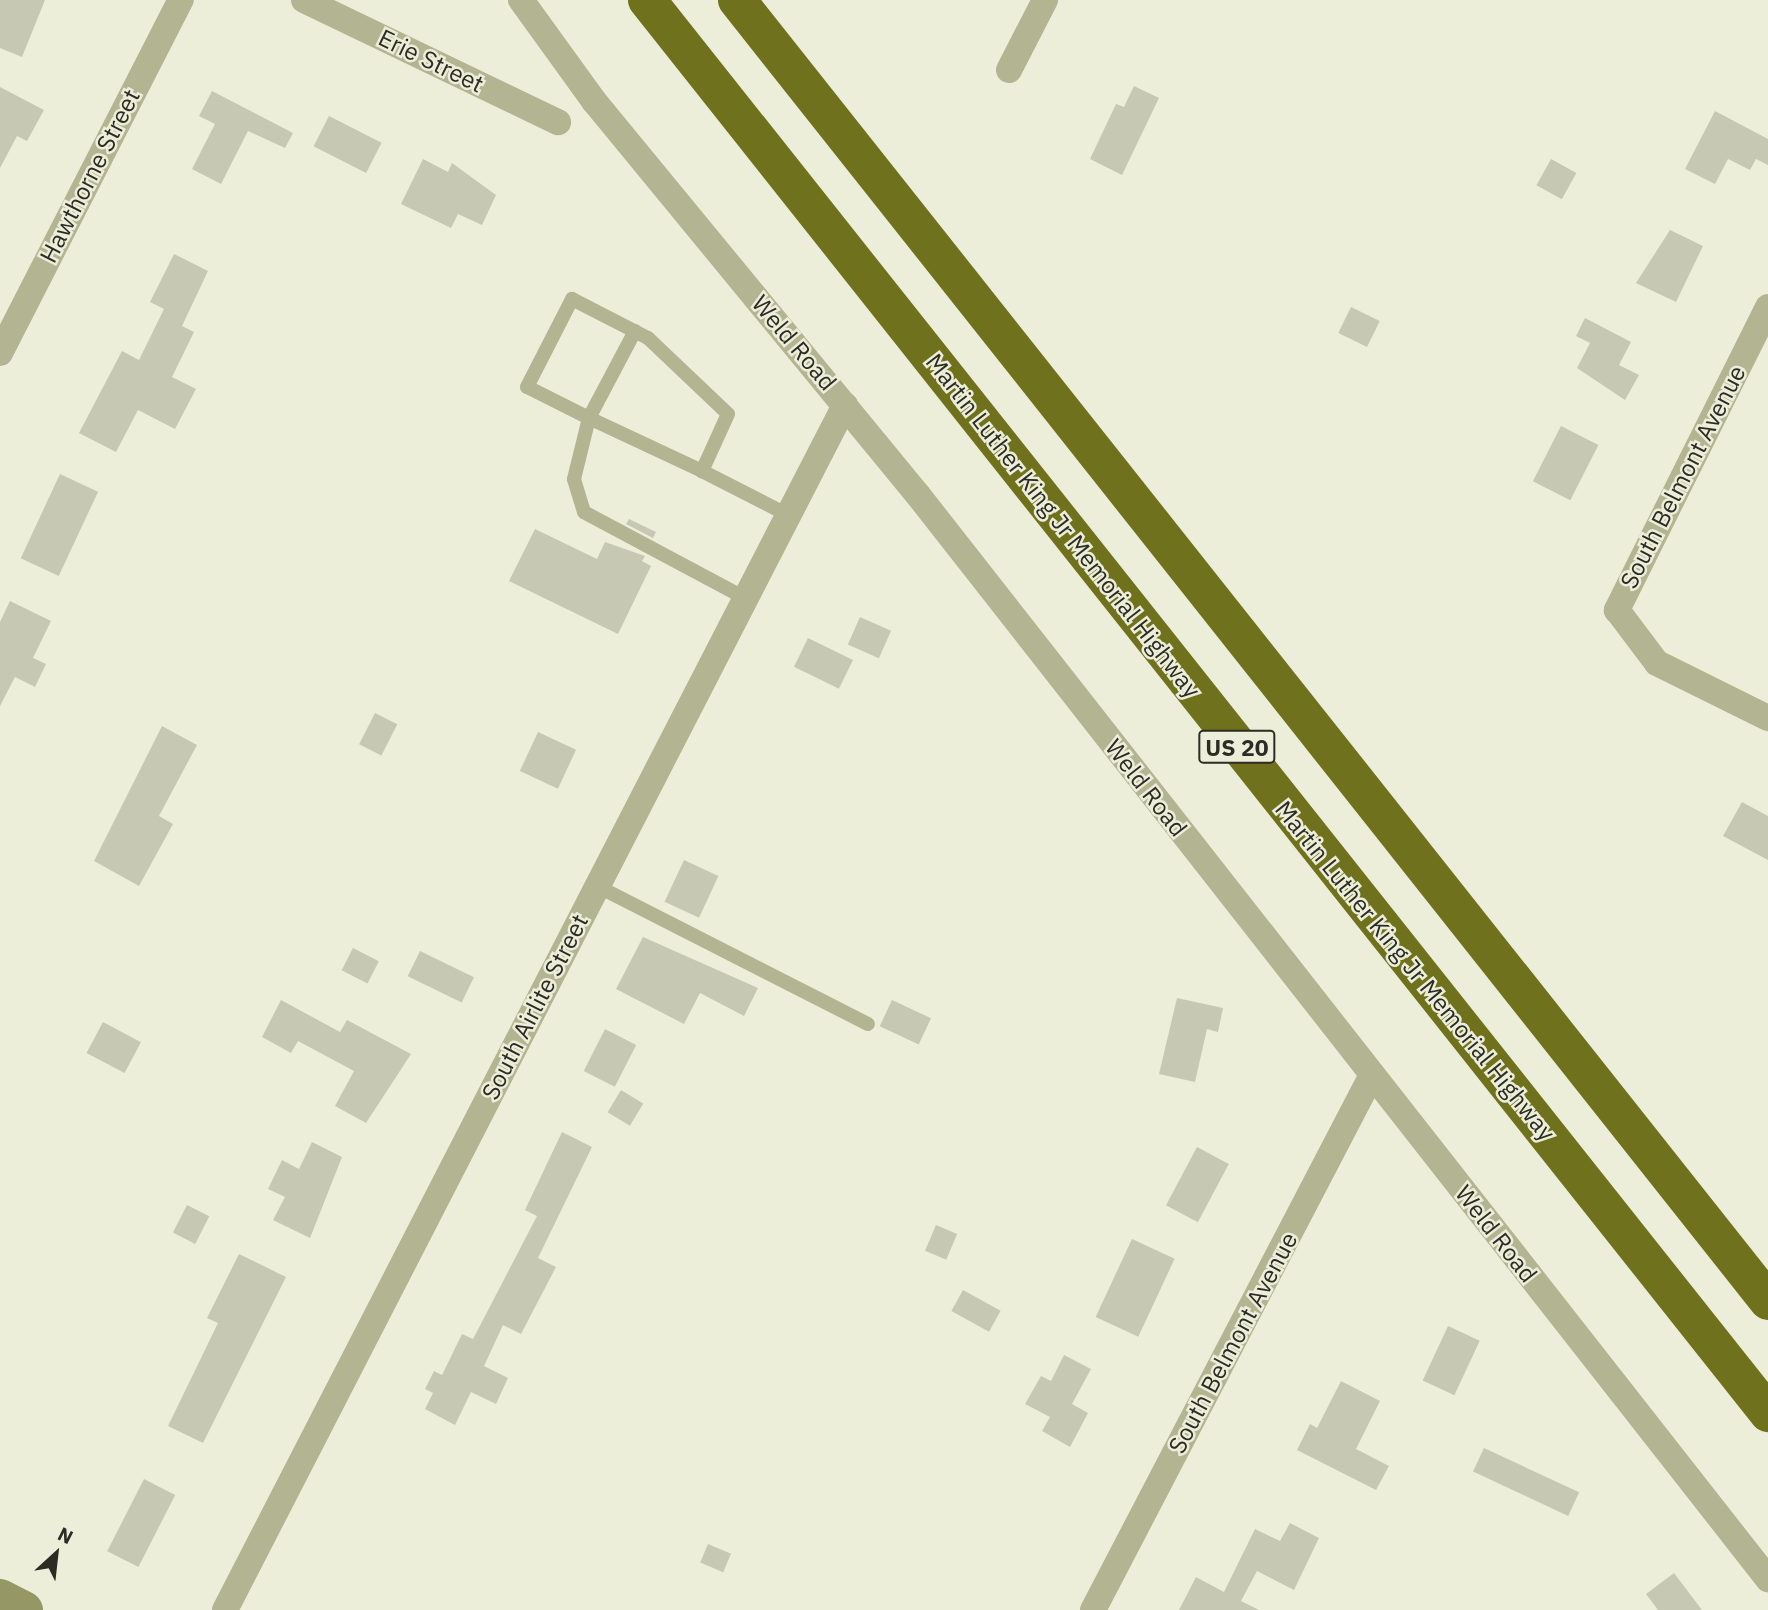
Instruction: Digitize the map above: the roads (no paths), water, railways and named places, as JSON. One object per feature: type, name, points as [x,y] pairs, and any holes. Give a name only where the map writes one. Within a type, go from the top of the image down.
[{"type":"highway","name":"Martin Luther King Jr Memorial Highway","points":[[647,0],[1768,1413]]},
{"type":"highway","name":"US 20","points":[[737,0],[1768,1301]]},
{"type":"street","name":"Hawthorne Street","points":[[0,353],[181,0]]},
{"type":"street","name":"Erie Street","points":[[304,0],[558,122]]},
{"type":"street","name":"Weld Road","points":[[521,0],[594,102],[845,405],[1768,1579]]},
{"type":"street","points":[[1009,70],[1045,0]]},
{"type":"street","name":"South Belmont Avenue","points":[[1768,307],[1617,610],[1657,663],[1768,718]]},
{"type":"street","name":"South Airlite Street","points":[[225,1610],[743,597],[845,405]]},
{"type":"street","name":"South Belmont Avenue","points":[[1093,1610],[1372,1075]]},
{"type":"street","points":[[0,1598],[24,1610]]},
{"type":"lane","points":[[702,471],[728,414],[635,331],[572,299],[527,387],[788,515]]},
{"type":"lane","points":[[635,331],[589,418],[574,479],[584,512],[743,597]]},
{"type":"lane","points":[[597,886],[868,1024]]}]
